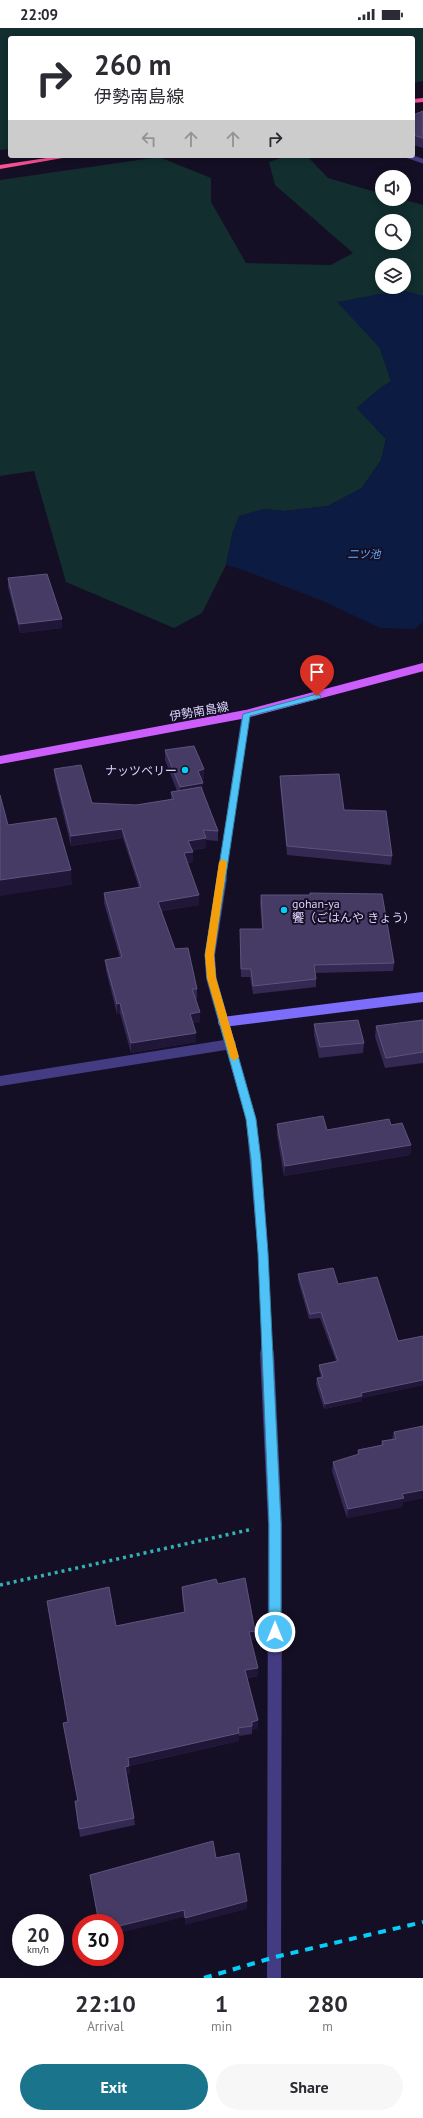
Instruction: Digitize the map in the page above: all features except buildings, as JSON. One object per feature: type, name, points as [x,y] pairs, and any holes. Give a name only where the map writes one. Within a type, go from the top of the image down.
[{"type":"highway","points":[[0,167],[58,158]]},
{"type":"main road","name":"伊勢南島線","points":[[0,760],[246,714],[359,685],[423,666]]},
{"type":"street","points":[[246,714],[210,955],[211,978],[231,1044],[251,1119],[256,1160],[263,1253],[275,1524],[274,1978]]},
{"type":"street","points":[[224,1022],[423,997]]},
{"type":"street","points":[[0,1081],[231,1044]]},
{"type":"path","points":[[0,1585],[275,1524]]},
{"type":"green space","points":[[0,28],[423,28],[423,81],[415,83],[415,36],[8,36],[8,149],[0,150]]},
{"type":"green space","points":[[152,158],[161,158],[211,178],[211,202],[246,263],[331,265],[353,253],[275,185],[269,162],[280,158],[309,158],[328,178],[375,192],[375,206],[411,206],[411,202],[423,205],[423,296],[411,293],[411,258],[375,258],[375,294],[396,294],[359,323],[380,348],[391,381],[357,408],[386,439],[381,460],[362,488],[328,506],[284,511],[263,509],[233,531],[226,565],[202,613],[174,628],[66,582],[34,471],[0,476],[0,180]]},
{"type":"water","name":"二ツ池","points":[[411,293],[423,296],[423,622],[415,629],[380,628],[325,602],[243,570],[226,565],[233,531],[239,516],[263,509],[284,511],[328,506],[362,488],[381,460],[386,439],[357,408],[391,381],[380,348],[337,302],[380,294],[411,294]]},
{"type":"railway","points":[[204,1978],[275,1957],[423,1922]]},
{"type":"slow traffic","points":[[223,862],[210,955],[211,978],[234,1057]]},
{"type":"place","name":"ナッツベリー","points":[[185,770]]},
{"type":"place","name":"gohan-ya 饗（ごはんや きょう）","points":[[284,910]]},
{"type":"route","points":[[275,1632],[275,1524],[263,1253],[256,1160],[251,1119],[231,1044],[211,978],[210,955],[246,714],[317,696]]}]
